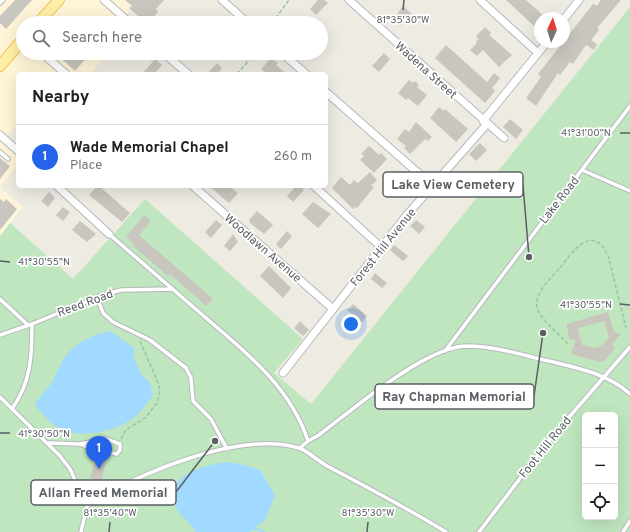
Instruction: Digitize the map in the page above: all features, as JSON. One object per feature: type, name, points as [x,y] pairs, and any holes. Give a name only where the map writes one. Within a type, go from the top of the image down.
[{"type":"main road","points":[[44,16],[59,0]]},
{"type":"main road","points":[[0,66],[16,47]]},
{"type":"street","points":[[104,0],[122,16]]},
{"type":"street","points":[[222,0],[240,16]]},
{"type":"street","name":"Wadena Street","points":[[349,0],[485,123],[504,138]]},
{"type":"street","points":[[480,0],[538,53]]},
{"type":"street","points":[[570,12],[579,0]]},
{"type":"street","name":"Forest Hill Avenue","points":[[283,373],[382,248],[485,123],[542,48]]},
{"type":"street","points":[[50,60],[64,72]]},
{"type":"street","points":[[172,60],[186,72]]},
{"type":"street","points":[[290,60],[304,72]]},
{"type":"street","points":[[328,94],[433,186]]},
{"type":"street","points":[[0,135],[16,149]]},
{"type":"street","points":[[58,188],[109,234]]},
{"type":"street","name":"Woodlawn Avenue","points":[[195,188],[333,309]]},
{"type":"street","points":[[316,188],[382,248]]},
{"type":"lane","points":[[0,3],[3,0]]},
{"type":"lane","name":"Lake Road","points":[[445,351],[630,106]]},
{"type":"lane","points":[[0,152],[8,159]]},
{"type":"lane","points":[[582,170],[630,191]]},
{"type":"lane","points":[[109,234],[260,366],[283,392],[303,424],[308,440]]},
{"type":"lane","name":"Reed Road","points":[[0,334],[30,325],[97,297],[121,290],[173,289]]},
{"type":"lane","points":[[97,297],[103,313],[113,322],[136,332],[162,348],[186,368],[191,378],[193,401],[211,419],[227,449]]},
{"type":"lane","points":[[0,298],[30,325],[32,351],[26,385],[12,409]]},
{"type":"lane","points":[[300,448],[308,440],[319,435],[404,371],[445,351],[464,346],[496,349],[557,363],[610,379],[630,394]]},
{"type":"lane","name":"Foot Hill Road","points":[[479,532],[551,438],[630,347]]},
{"type":"lane","points":[[0,397],[49,443],[70,469],[88,506],[81,532]]},
{"type":"lane","points":[[49,443],[80,444],[106,440],[120,444],[120,450],[117,454],[92,449],[80,444]]},
{"type":"lane","points":[[88,506],[109,492],[143,475],[170,464],[227,449],[273,444],[300,448],[325,465],[396,502],[446,532]]},
{"type":"lane","points":[[623,532],[630,521]]},
{"type":"path","points":[[277,16],[289,0]]},
{"type":"path","points":[[239,72],[249,60]]},
{"type":"path","points":[[568,344],[540,314],[537,304],[541,292],[577,246],[587,241],[598,243],[603,246],[608,255],[626,328]]},
{"type":"path","points":[[120,444],[122,435],[126,430],[142,420],[156,404],[159,396],[159,385],[136,332]]},
{"type":"shaded area","points":[[0,0],[138,0],[124,16],[16,16],[16,60],[102,60],[92,72],[16,72],[16,126],[5,139],[16,149],[16,167],[0,187]]},
{"type":"shaded area","points":[[0,187],[23,207],[0,236]]},
{"type":"green space","points":[[630,7],[630,532],[0,532],[0,236],[10,223],[73,279],[145,199],[303,339],[274,373],[311,404]]},
{"type":"water","points":[[110,331],[134,348],[134,358],[142,376],[150,382],[153,395],[143,409],[134,418],[123,425],[92,433],[62,430],[49,421],[35,405],[52,382],[63,360],[72,349],[90,337]]},
{"type":"water","points":[[226,462],[260,470],[275,495],[266,519],[250,532],[196,532],[177,510],[174,500],[174,491],[177,483],[183,477],[200,468]]},
{"type":"building","points":[[15,0],[32,0],[16,16],[6,29],[0,23],[0,16]]},
{"type":"building","points":[[125,0],[164,0],[156,9],[158,12],[154,16],[138,16],[129,8],[132,6]]},
{"type":"building","points":[[318,0],[324,0],[328,3],[316,15],[310,9]]},
{"type":"building","points":[[506,0],[526,0],[539,12],[534,12],[534,26]]},
{"type":"building","points":[[601,0],[621,0],[597,28],[599,30],[591,40],[597,44],[594,50],[586,45],[573,64],[570,62],[560,75],[558,73],[536,106],[526,98],[541,77],[538,74],[558,48],[570,48],[570,33],[593,4],[597,6]]},
{"type":"building","points":[[403,6],[411,13],[400,26],[393,19]]},
{"type":"building","points":[[485,27],[491,33],[489,35],[512,55],[499,67],[483,50],[477,56],[470,50],[477,43],[476,42],[478,39],[476,36]]},
{"type":"building","points":[[446,45],[487,82],[494,73],[500,78],[492,88],[495,91],[485,103],[435,58]]},
{"type":"building","points":[[384,53],[390,59],[379,72],[372,66]]},
{"type":"building","points":[[63,60],[85,60],[75,71]]},
{"type":"building","points":[[154,60],[162,65],[156,72],[144,72]]},
{"type":"building","points":[[269,60],[274,60],[278,63],[276,65],[285,72],[265,72],[261,69]]},
{"type":"building","points":[[217,63],[222,68],[219,72],[209,72]]},
{"type":"building","points":[[409,80],[413,83],[415,81],[419,85],[417,87],[427,95],[418,106],[408,98],[406,100],[398,93]]},
{"type":"building","points":[[439,107],[444,111],[445,109],[468,129],[456,142],[430,118]]},
{"type":"building","points":[[510,119],[523,130],[516,139],[503,127]]},
{"type":"building","points":[[416,122],[432,137],[428,141],[425,139],[410,154],[404,148],[406,146],[397,139],[405,129],[409,132]]},
{"type":"building","points":[[480,143],[487,150],[476,161],[469,154]]},
{"type":"building","points":[[369,146],[379,155],[381,153],[387,159],[374,173],[360,160],[364,156],[361,154]]},
{"type":"building","points":[[0,158],[10,166],[0,179]]},
{"type":"building","points":[[370,172],[377,180],[371,186],[374,187],[357,208],[355,207],[353,209],[332,188],[341,177],[350,185],[354,180],[358,183]]},
{"type":"building","points":[[95,188],[101,188],[130,213],[122,222],[89,195]]},
{"type":"building","points":[[211,188],[232,188],[238,193],[229,203]]},
{"type":"building","points":[[294,188],[302,188],[304,190],[293,202],[287,196]]},
{"type":"building","points":[[49,192],[55,198],[48,207],[41,201]]},
{"type":"building","points":[[0,199],[4,202],[6,199],[17,209],[0,230]]},
{"type":"building","points":[[313,202],[331,214],[318,228],[302,214]]},
{"type":"building","points":[[63,207],[70,212],[63,221],[56,215]]},
{"type":"building","points":[[257,211],[273,225],[264,234],[250,223],[249,220]]},
{"type":"building","points":[[144,215],[151,221],[139,235],[213,299],[206,306],[170,274],[168,276],[133,246],[135,245],[126,237]]},
{"type":"building","points":[[216,220],[222,225],[211,238],[205,232]]},
{"type":"building","points":[[416,220],[425,227],[419,234],[410,226]]},
{"type":"building","points":[[80,221],[96,234],[87,242],[72,230]]},
{"type":"building","points":[[287,231],[292,236],[281,249],[276,244]]},
{"type":"building","points":[[233,234],[238,242],[230,251],[224,246]]},
{"type":"building","points":[[394,245],[408,256],[403,261],[390,250]]},
{"type":"building","points":[[269,266],[291,288],[283,298],[260,276]]},
{"type":"building","points":[[375,273],[387,283],[382,288],[371,279]]},
{"type":"building","points":[[353,304],[367,316],[362,322],[347,310]]},
{"type":"building","points":[[608,312],[614,332],[621,334],[612,345],[615,348],[604,361],[600,362],[571,354],[576,339],[570,340],[566,324]],"holes":[[[604,321],[609,338],[602,345],[595,348],[582,345],[578,328]]]},
{"type":"building","points":[[300,321],[309,330],[303,336],[294,328]]},
{"type":"building","points":[[96,456],[107,459],[101,481],[90,478]]},
{"type":"waterway","points":[[252,528],[265,532]]},
{"type":"place","name":"Lake View Cemetery","points":[[529,257]]},
{"type":"place","name":"Ray Chapman Memorial","points":[[543,333]]},
{"type":"place","name":"Allan Freed Memorial","points":[[215,441]]},
{"type":"place","name":"Wade Memorial Chapel","points":[[99,469]]}]
